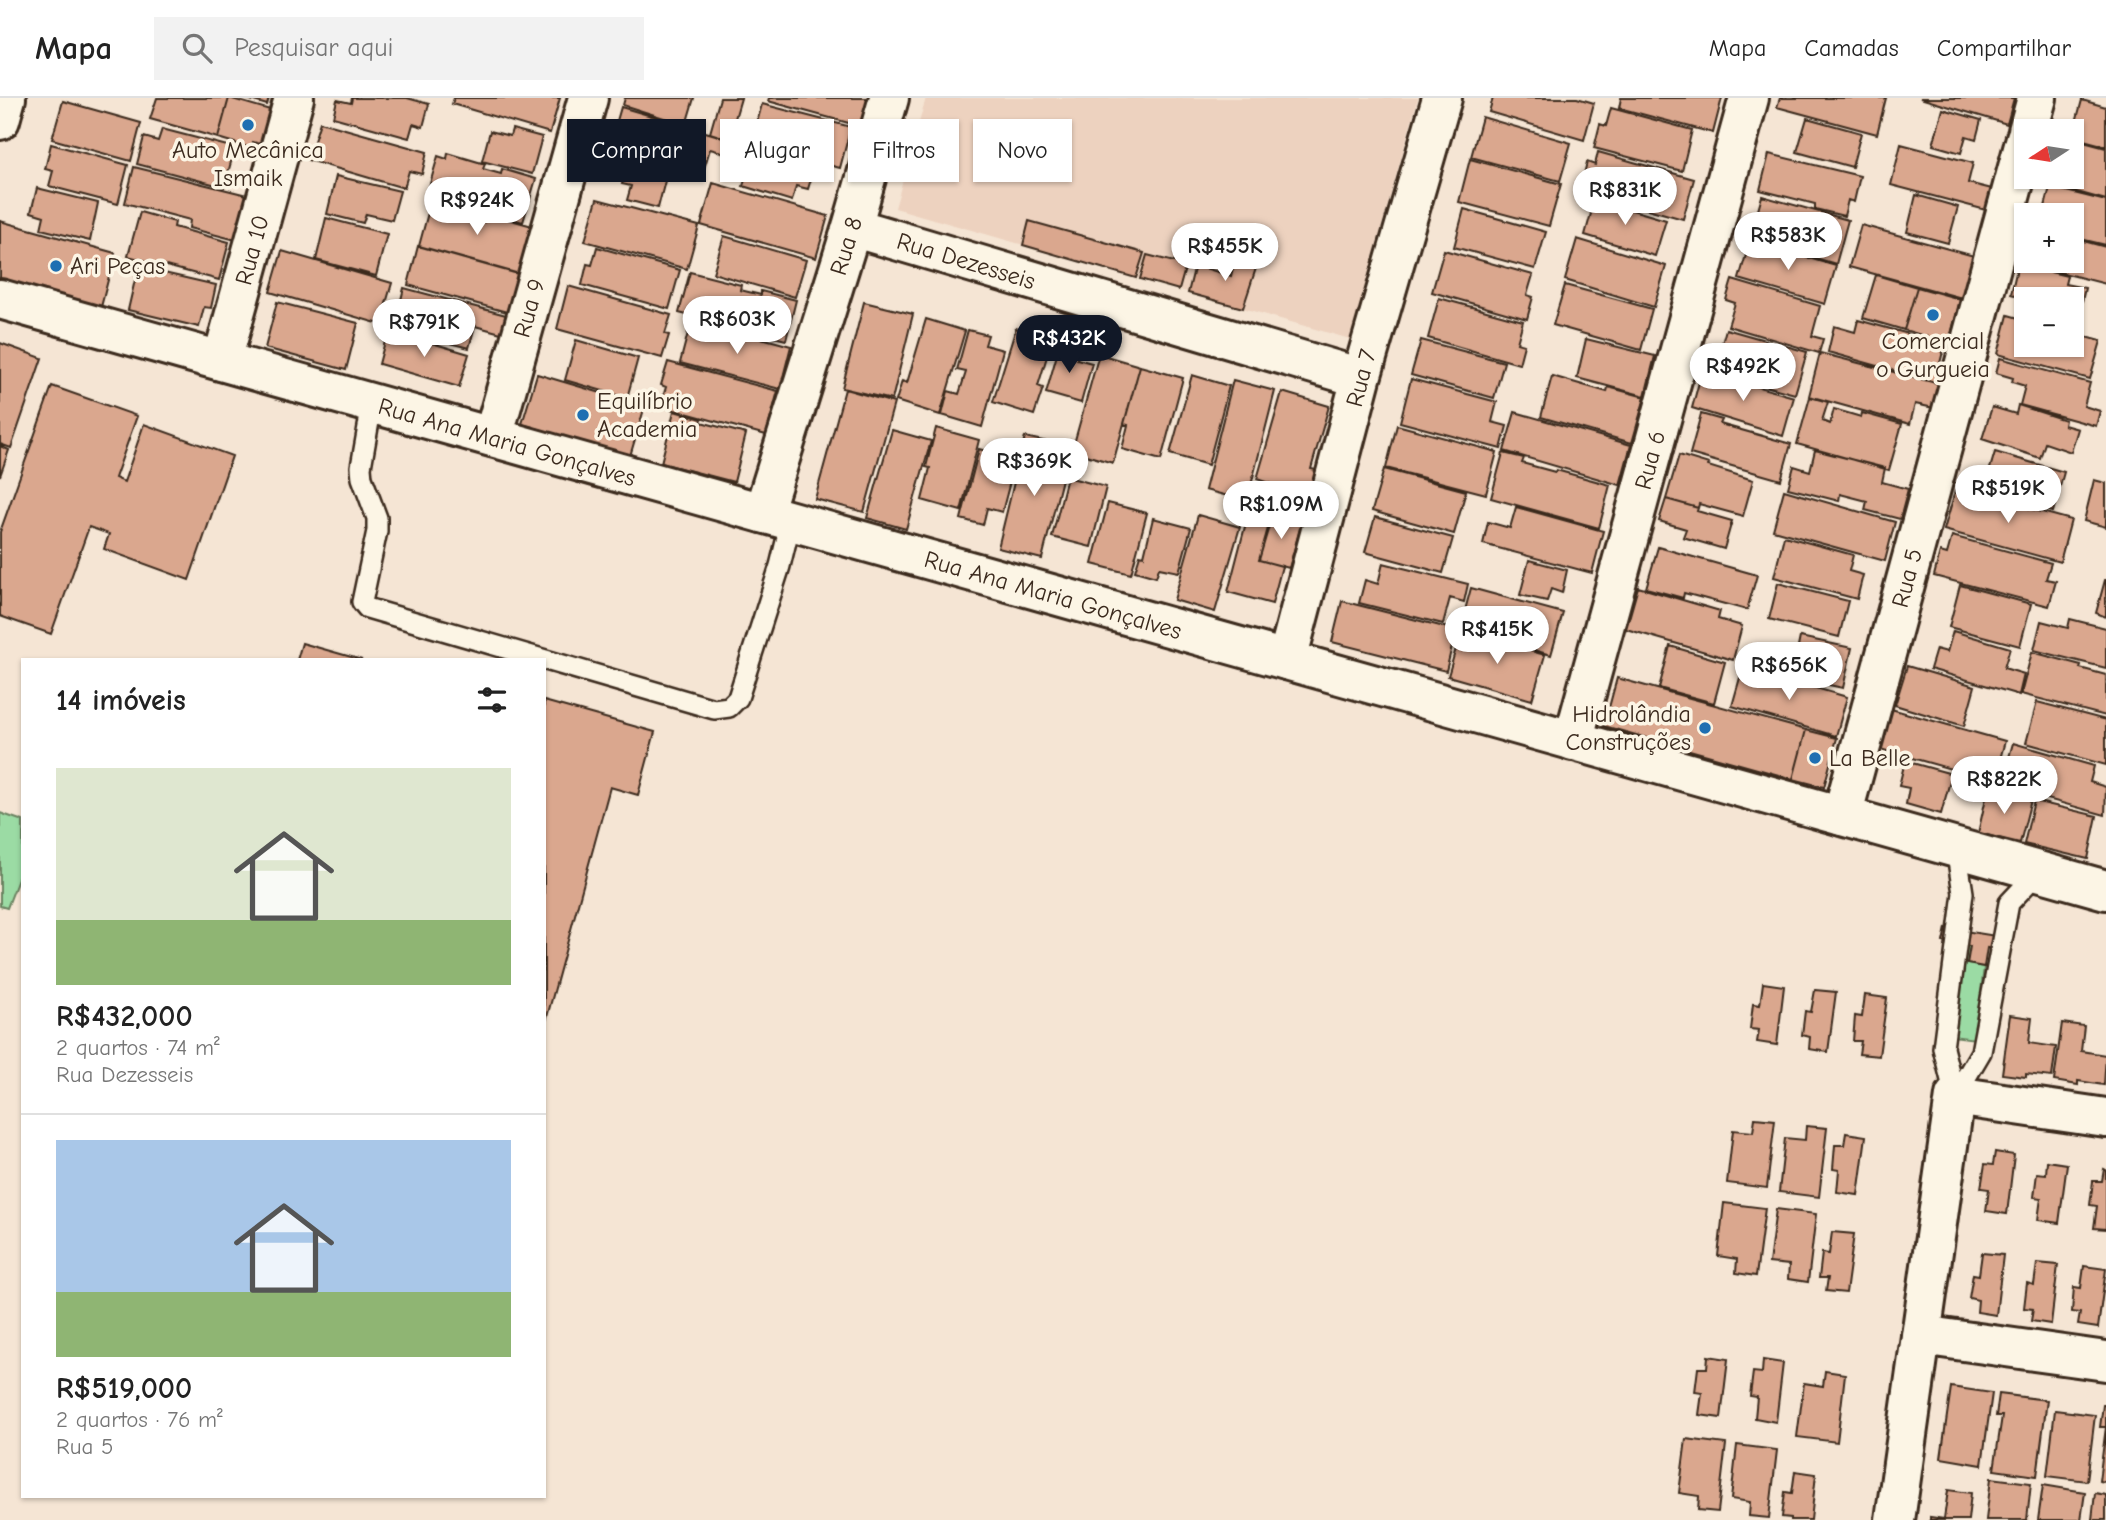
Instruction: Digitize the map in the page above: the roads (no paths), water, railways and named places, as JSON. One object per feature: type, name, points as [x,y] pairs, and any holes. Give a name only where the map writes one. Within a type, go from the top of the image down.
[{"type":"street","points":[[0,120],[6,98]]},
{"type":"street","name":"Rua 10","points":[[222,361],[294,98]]},
{"type":"street","name":"Rua 9","points":[[492,437],[588,98]]},
{"type":"street","name":"Rua 8","points":[[777,517],[852,227],[889,98]]},
{"type":"street","name":"Rua 7","points":[[1287,660],[1361,378],[1442,98]]},
{"type":"street","name":"Rua 6","points":[[1573,741],[1749,98]]},
{"type":"street","points":[[2031,119],[2037,98]]},
{"type":"street","name":"Rua 5","points":[[1842,816],[2014,182]]},
{"type":"street","name":"Rua Dezesseis","points":[[852,227],[1361,378]]},
{"type":"street","name":"Rua Ana Maria Gonçalves","points":[[0,299],[1956,848],[2039,871],[2105,885]]},
{"type":"street","points":[[1895,1520],[1955,1096],[2106,1118]]},
{"type":"street","points":[[1921,1335],[2106,1361]]},
{"type":"lane","points":[[372,404],[361,467],[362,478],[377,518],[377,531],[362,602],[367,608],[539,658]]},
{"type":"lane","points":[[546,660],[714,709],[729,707],[738,698],[779,566],[777,517]]},
{"type":"lane","points":[[1955,1096],[1943,1048],[1963,894],[1956,848]]},
{"type":"lane","points":[[1955,1096],[1981,1052],[2009,903],[2039,871]]},
{"type":"place","name":"Auto Mecânica Ismaik","points":[[248,125]]},
{"type":"place","name":"Ari Peças","points":[[56,266]]},
{"type":"place","name":"Comercial o Gurgueia","points":[[1933,315]]},
{"type":"place","name":"Equilíbrio Academia","points":[[583,415]]},
{"type":"place","name":"Hidrolândia Construções","points":[[1705,728]]},
{"type":"place","name":"La Belle","points":[[1815,758]]}]
